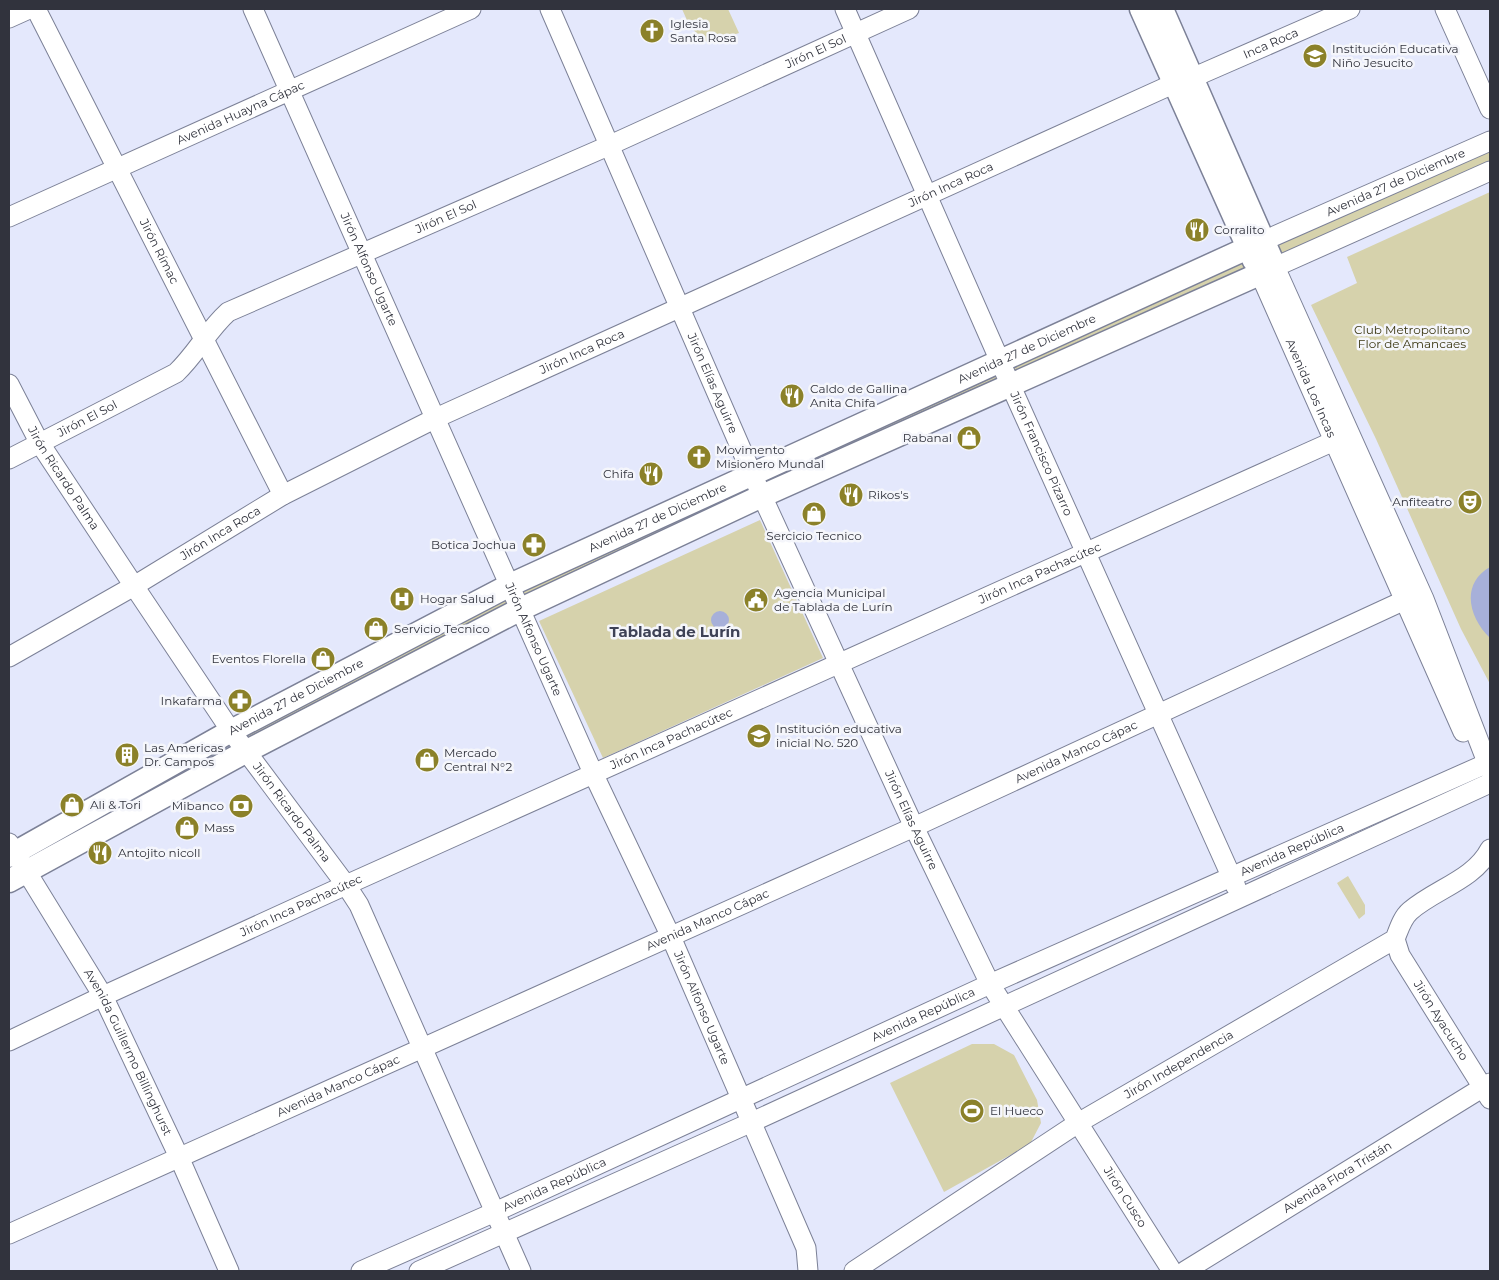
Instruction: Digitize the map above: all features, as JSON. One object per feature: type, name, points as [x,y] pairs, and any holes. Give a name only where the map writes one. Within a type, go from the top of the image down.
[{"type":"street","points":[[9,18],[30,9]]},
{"type":"street","name":"Jirón Rímac","points":[[36,9],[283,495]]},
{"type":"street","name":"Jirón Alfonso Ugarte","points":[[253,9],[593,773],[671,937],[806,1248],[808,1271]]},
{"type":"street","name":"Avenida Huayna Cápac","points":[[9,217],[471,9]]},
{"type":"street","name":"Jirón Elías Aguirre","points":[[550,9],[678,308],[914,827],[990,984],[1078,1123]]},
{"type":"street","name":"Jirón Francisco Pizarro","points":[[845,9],[1000,362],[1240,898]]},
{"type":"street","name":"Jirón El Sol","points":[[9,458],[176,373],[188,361],[214,324],[228,312],[608,146],[909,9]]},
{"type":"street","name":"Avenida Los Incas","points":[[1141,9],[1183,81],[1267,271],[1424,599],[1489,765]]},
{"type":"street","name":"Avenida Los Incas","points":[[1162,9],[1183,81]]},
{"type":"street","name":"Inca Roca","points":[[1183,81],[1350,9]]},
{"type":"street","points":[[1446,9],[1490,109]]},
{"type":"street","name":"Jirón Inca Roca","points":[[9,658],[134,586],[283,495],[436,418],[1183,81]]},
{"type":"street","name":"Avenida 27 de Diciembre","points":[[13,861],[231,731],[510,585],[1255,244],[1490,141]]},
{"type":"street","name":"Avenida 27 de Diciembre","points":[[13,861],[247,752],[520,608],[1010,384],[1490,170]]},
{"type":"street","name":"Avenida Los Incas","points":[[1267,271],[1334,441],[1465,738],[1489,765]]},
{"type":"street","name":"Jirón Ricardo Palma","points":[[9,384],[39,442],[231,731],[346,884],[359,905],[521,1271]]},
{"type":"street","name":"Jirón Inca Pachacútec","points":[[9,1041],[102,996],[346,884],[1334,441]]},
{"type":"street","name":"Avenida Manco Cápac","points":[[9,1234],[423,1050],[914,827],[1405,600]]},
{"type":"street","name":"Avenida República","points":[[361,1271],[495,1212],[741,1097],[990,984],[1489,765]]},
{"type":"street","name":"Avenida República","points":[[419,1271],[752,1122],[1490,783]]},
{"type":"street","points":[[1395,939],[1402,923],[1410,912],[1466,875],[1490,849]]},
{"type":"street","name":"Avenida Guillermo Billinghurst","points":[[13,861],[102,996],[179,1157],[229,1271]]},
{"type":"street","name":"Jirón Ayacucho","points":[[1395,939],[1400,955],[1488,1090]]},
{"type":"street","name":"Jirón Independencia","points":[[854,1271],[1078,1123],[1395,939]]},
{"type":"street","name":"Avenida Flora Tristán","points":[[1185,1271],[1488,1090]]},
{"type":"street","name":"Jirón Cusco","points":[[1078,1123],[1172,1271]]},
{"type":"green space","points":[[682,9],[728,9],[739,33],[708,43],[690,27]]},
{"type":"green space","points":[[1490,147],[1490,163],[1280,258],[1273,242]]},
{"type":"green space","name":"Club Metropolitano Flor de Amancaes","points":[[1490,192],[1490,684],[1461,629],[1376,439],[1311,305],[1357,283],[1347,257]]},
{"type":"green space","points":[[1247,258],[1252,271],[1012,378],[1007,365]]},
{"type":"green space","points":[[999,369],[1004,380],[765,488],[760,477]]},
{"type":"green space","points":[[749,482],[752,493],[522,601],[518,589]]},
{"type":"green space","points":[[760,520],[823,658],[603,758],[539,621]]},
{"type":"green space","points":[[506,592],[513,607],[248,744],[240,733]]},
{"type":"green space","points":[[1348,876],[1365,905],[1365,914],[1359,919],[1337,883]]},
{"type":"green space","name":"El Hueco","points":[[972,1044],[994,1044],[1014,1055],[1037,1100],[1041,1123],[1030,1144],[944,1192],[890,1083]]},
{"type":"water","points":[[1490,567],[1490,638],[1477,621],[1473,611],[1471,592],[1474,582]]},
{"type":"water","points":[[716,611],[724,611],[729,616],[727,627],[716,629],[711,624],[711,616]]},
{"type":"place","name":"Iglesia Santa Rosa","points":[[652,31]]},
{"type":"place","name":"Institución Educativa Niño Jesucito","points":[[1315,56]]},
{"type":"place","name":"Corralito","points":[[1197,230]]},
{"type":"place","name":"Caldo de Gallina Anita Chifa","points":[[792,396]]},
{"type":"place","name":"Rabanal","points":[[969,438]]},
{"type":"place","name":"Movimento Misionero Mundal","points":[[699,457]]},
{"type":"place","name":"Chifa","points":[[651,474]]},
{"type":"place","name":"Rikos's","points":[[851,495]]},
{"type":"place","name":"Anfiteatro","points":[[1470,502]]},
{"type":"place","name":"Sercicio Tecnico","points":[[814,514]]},
{"type":"place","name":"Botica Jochua","points":[[534,545]]},
{"type":"place","name":"Hogar Salud","points":[[402,599]]},
{"type":"place","name":"Agencia Municipal de Tablada de Lurín","points":[[756,600]]},
{"type":"place","name":"Servicio Tecnico","points":[[376,629]]},
{"type":"place","name":"Eventos Florella","points":[[323,659]]},
{"type":"place","name":"Inkafarma","points":[[240,701]]},
{"type":"place","name":"Institución educativa inicial No. 520","points":[[759,736]]},
{"type":"place","name":"Las Americas Dr. Campos","points":[[127,755]]},
{"type":"place","name":"Mercado Central N°2","points":[[427,760]]},
{"type":"place","name":"Ali & Tori","points":[[72,805]]},
{"type":"place","name":"Mibanco","points":[[241,806]]},
{"type":"place","name":"Mass","points":[[187,828]]},
{"type":"place","name":"Antojito nicoll","points":[[100,853]]},
{"type":"place","name":"El Hueco","points":[[972,1111]]},
{"type":"district","name":"Tablada de Lurín","points":[[675,632]]}]
